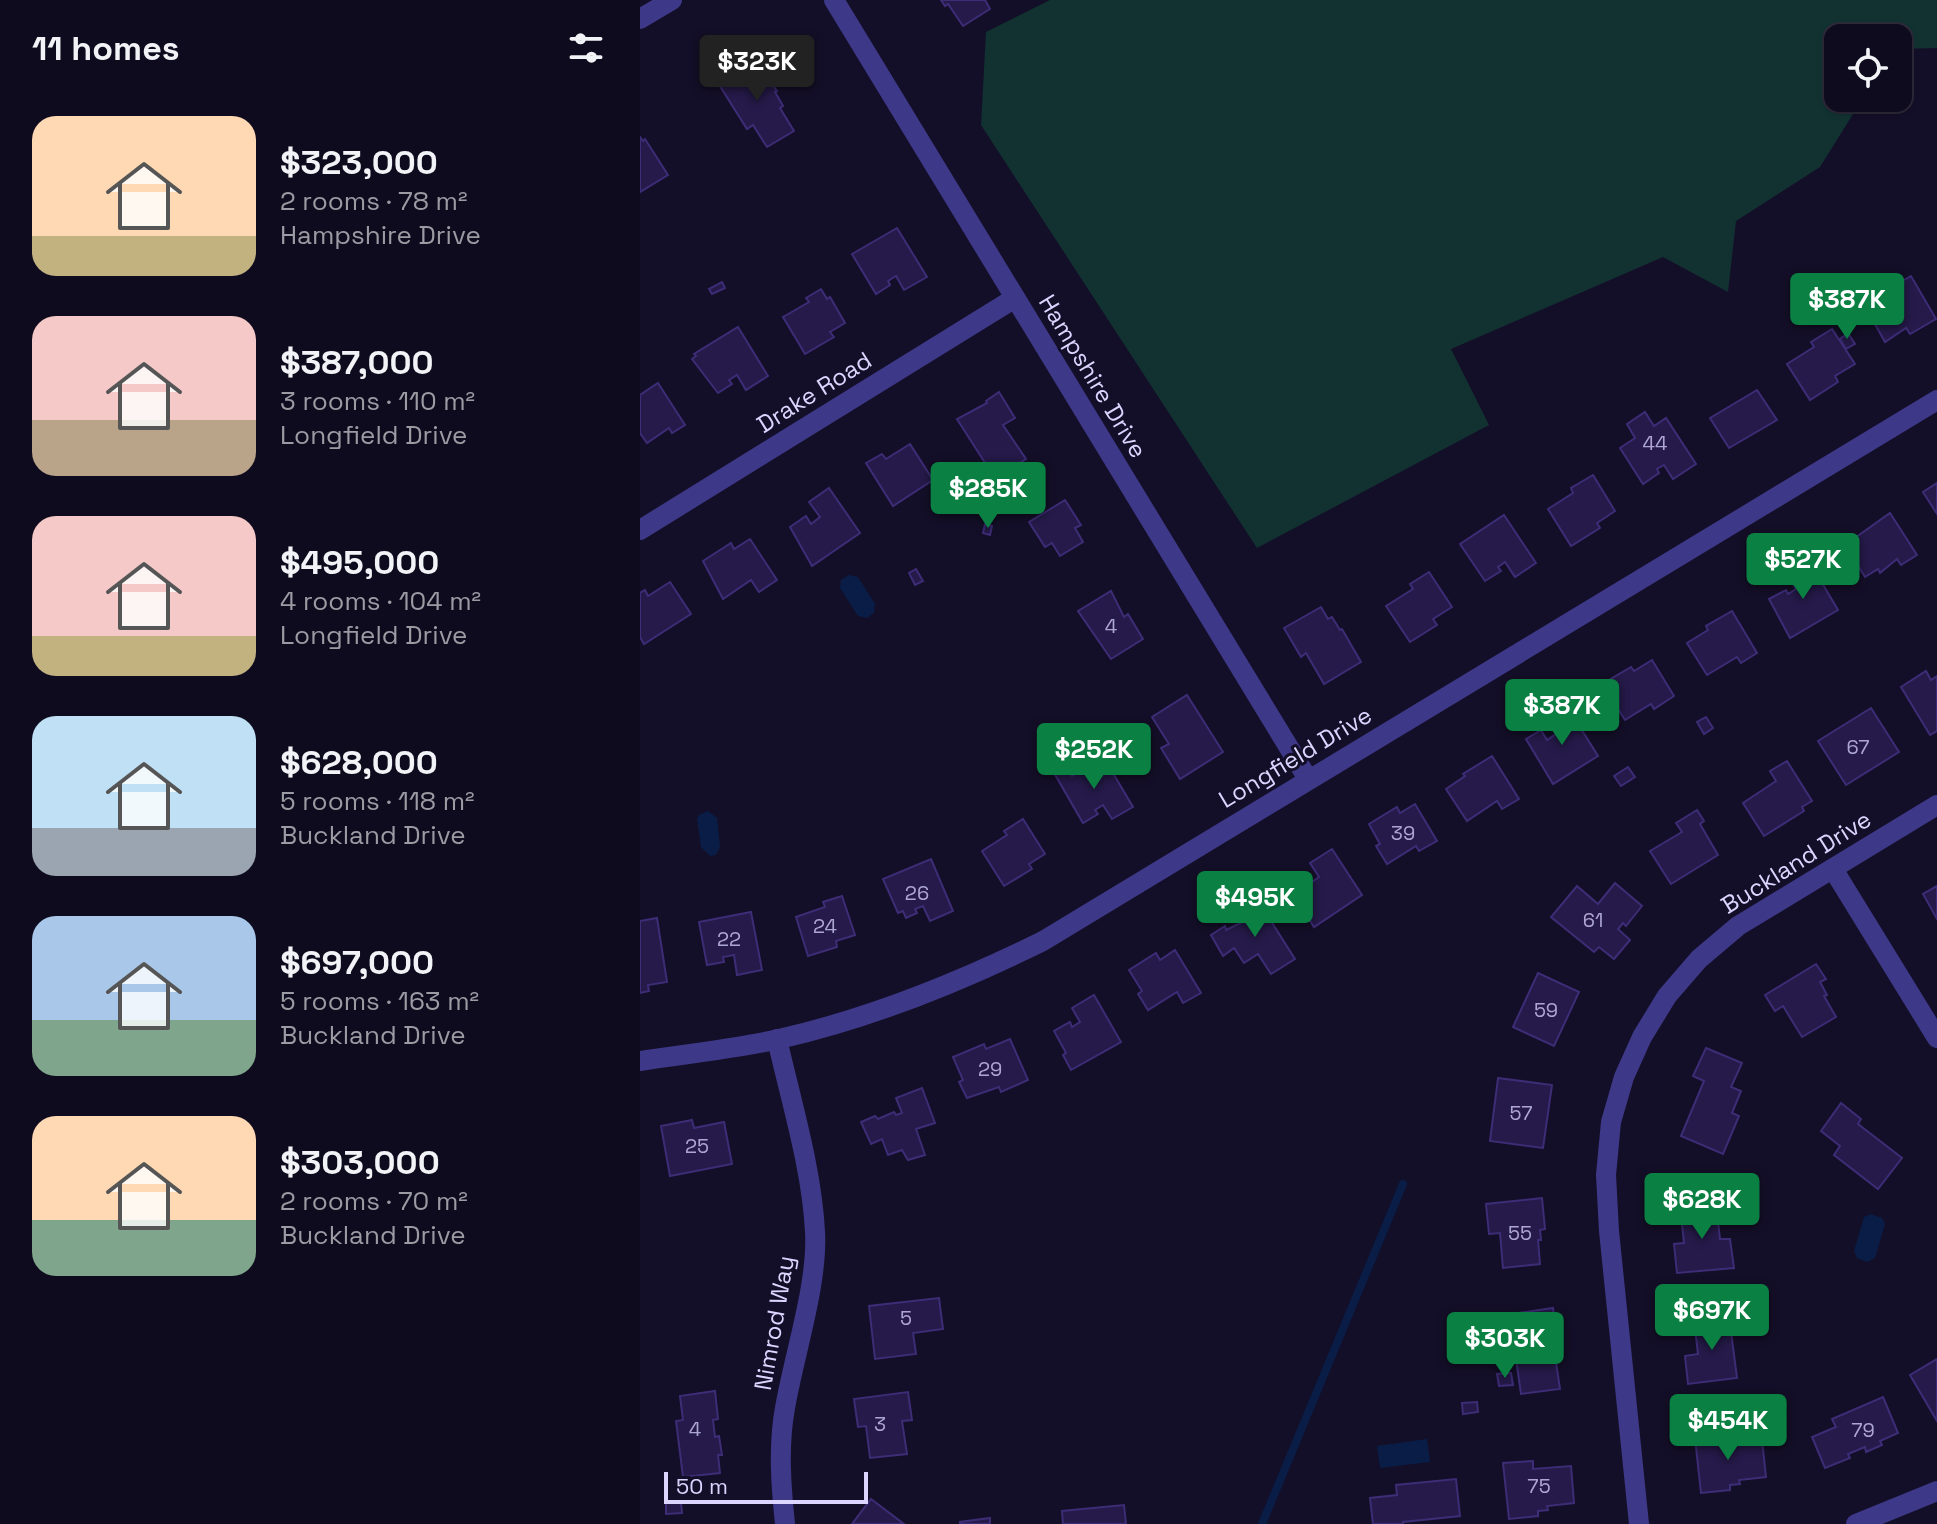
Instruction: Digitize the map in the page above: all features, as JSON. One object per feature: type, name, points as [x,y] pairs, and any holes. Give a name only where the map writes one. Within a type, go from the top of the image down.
[{"type":"street","points":[[640,19],[672,0]]},
{"type":"street","name":"Hampshire Drive","points":[[834,0],[1308,779]]},
{"type":"street","name":"Drake Road","points":[[640,530],[1015,298]]},
{"type":"street","name":"Longfield Drive","points":[[640,1061],[777,1039],[907,1003],[977,974],[1043,941],[1937,400]]},
{"type":"street","name":"Buckland Drive","points":[[1639,1524],[1606,1175],[1611,1122],[1624,1077],[1642,1037],[1667,996],[1699,959],[1738,926],[1937,805]]},
{"type":"street","points":[[1833,869],[1937,1038]]},
{"type":"street","name":"Nimrod Way","points":[[777,1039],[802,1152],[815,1233],[813,1269],[784,1411],[781,1486],[785,1524]]},
{"type":"street","points":[[1856,1524],[1937,1491]]},
{"type":"green space","points":[[1050,0],[1937,0],[1937,48],[1912,49],[1912,24],[1824,24],[1824,112],[1854,112],[1820,167],[1736,221],[1728,292],[1663,257],[1451,349],[1489,425],[1257,548],[981,125],[986,32]]},
{"type":"water","points":[[849,575],[858,577],[875,604],[874,613],[867,618],[858,616],[840,588],[841,580]]},
{"type":"water","points":[[708,811],[717,818],[720,847],[716,855],[710,856],[701,847],[697,819]]},
{"type":"water","points":[[1871,1214],[1882,1218],[1885,1224],[1875,1258],[1867,1262],[1857,1258],[1854,1251],[1864,1217]]},
{"type":"water","points":[[1427,1439],[1430,1462],[1380,1468],[1377,1446]]},
{"type":"building","points":[[941,0],[985,0],[990,9],[963,26],[948,4],[945,6]]},
{"type":"building","points":[[754,61],[777,91],[783,106],[780,108],[794,131],[767,147],[753,125],[747,129],[718,83]]},
{"type":"building","points":[[640,137],[643,141],[645,139],[668,175],[640,192]]},
{"type":"building","points":[[897,228],[927,277],[904,290],[896,276],[888,281],[890,285],[876,294],[852,254]]},
{"type":"building","points":[[1891,274],[1897,284],[1911,276],[1936,319],[1910,334],[1906,328],[1885,342],[1867,310],[1881,301],[1871,285]]},
{"type":"building","points":[[722,282],[725,288],[712,294],[709,289]]},
{"type":"building","points":[[821,289],[827,299],[830,297],[845,323],[830,332],[834,337],[805,354],[783,317],[809,302],[806,298]]},
{"type":"building","points":[[738,327],[768,376],[746,390],[737,375],[729,380],[732,384],[718,393],[692,359],[696,356],[694,354]]},
{"type":"building","points":[[1832,329],[1855,364],[1835,376],[1838,382],[1810,400],[1787,364],[1814,347],[1811,342]]},
{"type":"building","points":[[1848,333],[1855,344],[1846,349],[1840,339]]},
{"type":"building","points":[[658,383],[685,425],[672,433],[669,428],[647,443],[640,433],[640,395]]},
{"type":"building","points":[[1757,390],[1777,420],[1729,448],[1710,418]]},
{"type":"building","points":[[999,392],[1015,418],[1003,425],[1026,459],[993,480],[957,419],[987,403]]},
{"type":"building","points":[[1645,412],[1654,426],[1666,418],[1696,464],[1673,479],[1664,465],[1657,469],[1659,473],[1643,484],[1620,448],[1635,438],[1627,424]]},
{"type":"building","points":[[910,444],[933,480],[893,506],[866,463],[882,454],[886,459]]},
{"type":"building","points":[[1593,475],[1615,511],[1597,523],[1600,528],[1571,546],[1548,509],[1573,493],[1571,488]]},
{"type":"building","points":[[1937,483],[1937,514],[1923,492]]},
{"type":"building","points":[[829,488],[860,533],[812,566],[790,527],[806,516],[811,524],[820,517],[809,502]]},
{"type":"building","points":[[1065,500],[1081,525],[1075,528],[1083,542],[1060,556],[1052,543],[1045,547],[1029,522]]},
{"type":"building","points":[[1890,513],[1917,555],[1901,565],[1897,559],[1880,573],[1878,569],[1865,577],[1845,545]]},
{"type":"building","points":[[1504,515],[1536,563],[1515,577],[1505,562],[1498,567],[1501,571],[1485,581],[1460,544]]},
{"type":"building","points":[[985,524],[992,526],[990,535],[983,533]]},
{"type":"building","points":[[750,539],[777,580],[759,592],[751,580],[723,599],[703,561],[731,543],[734,549]]},
{"type":"building","points":[[1809,561],[1838,610],[1790,638],[1769,599],[1786,590],[1788,594],[1796,589],[1787,574]]},
{"type":"building","points":[[916,569],[923,581],[915,585],[909,573]]},
{"type":"building","points":[[1429,572],[1452,607],[1433,619],[1437,625],[1410,642],[1386,606],[1413,589],[1410,584]]},
{"type":"building","points":[[670,582],[691,614],[644,644],[640,637],[640,593],[645,590],[648,596]]},
{"type":"building","points":[[1111,591],[1124,617],[1128,614],[1143,639],[1111,659],[1078,611]]},
{"type":"building","points":[[1321,607],[1328,619],[1332,617],[1342,629],[1361,662],[1324,684],[1306,653],[1301,657],[1284,628]]},
{"type":"building","points":[[1732,611],[1757,653],[1741,663],[1737,657],[1707,675],[1687,643],[1708,630],[1706,626]]},
{"type":"building","points":[[1652,660],[1674,696],[1654,709],[1651,704],[1625,720],[1602,684],[1631,667],[1634,671]]},
{"type":"building","points":[[1926,671],[1931,680],[1937,676],[1937,731],[1930,735],[1901,687]]},
{"type":"building","points":[[1187,695],[1223,752],[1180,779],[1161,748],[1169,744],[1152,717]]},
{"type":"building","points":[[1568,708],[1598,756],[1553,784],[1526,739],[1541,730],[1547,740],[1556,734],[1547,720]]},
{"type":"building","points":[[1871,708],[1899,752],[1846,785],[1818,741]]},
{"type":"building","points":[[1706,717],[1713,728],[1704,734],[1697,722]]},
{"type":"building","points":[[1492,756],[1519,799],[1502,809],[1497,801],[1467,821],[1446,789]]},
{"type":"building","points":[[1104,758],[1133,807],[1112,819],[1103,805],[1095,810],[1098,814],[1083,823],[1053,771],[1065,764],[1072,776]]},
{"type":"building","points":[[1787,761],[1812,801],[1802,807],[1804,811],[1764,836],[1743,803],[1776,781],[1770,771]]},
{"type":"building","points":[[1628,767],[1635,777],[1621,786],[1614,776]]},
{"type":"building","points":[[1415,804],[1437,841],[1419,851],[1416,846],[1387,864],[1376,846],[1380,844],[1369,824],[1397,807],[1400,813]]},
{"type":"building","points":[[1697,810],[1704,821],[1700,824],[1718,855],[1671,884],[1650,851],[1682,832],[1676,823]]},
{"type":"building","points":[[1023,819],[1045,854],[1029,864],[1032,869],[1004,886],[982,851],[1007,835],[1004,831]]},
{"type":"building","points":[[1332,849],[1362,895],[1314,927],[1298,902],[1302,899],[1294,887],[1309,877],[1312,882],[1319,877],[1310,863]]},
{"type":"building","points":[[931,859],[953,911],[930,921],[923,906],[906,918],[903,911],[898,913],[883,879]]},
{"type":"building","points":[[1615,883],[1642,906],[1626,926],[1623,923],[1618,929],[1630,940],[1614,959],[1599,947],[1594,952],[1551,917],[1577,886],[1598,904]]},
{"type":"building","points":[[1937,886],[1937,919],[1923,894]]},
{"type":"building","points":[[842,896],[855,935],[836,941],[837,947],[808,956],[796,917],[825,907],[823,902]]},
{"type":"building","points":[[1255,896],[1295,959],[1271,974],[1258,954],[1244,963],[1234,948],[1223,956],[1211,935],[1225,926],[1226,930],[1251,918],[1242,905]]},
{"type":"building","points":[[751,912],[762,970],[737,975],[734,955],[723,957],[724,962],[707,965],[699,922]]},
{"type":"building","points":[[657,918],[667,982],[648,985],[649,991],[640,993],[640,921]]},
{"type":"building","points":[[1175,950],[1201,993],[1183,1003],[1177,992],[1148,1010],[1138,994],[1142,991],[1129,970],[1156,953],[1160,960]]},
{"type":"building","points":[[1816,964],[1826,979],[1820,982],[1836,1017],[1802,1037],[1783,1006],[1775,1011],[1765,995]]},
{"type":"building","points":[[1538,973],[1579,992],[1554,1046],[1513,1027]]},
{"type":"building","points":[[1094,995],[1121,1042],[1071,1070],[1054,1031],[1070,1022],[1072,1027],[1080,1022],[1072,1008]]},
{"type":"building","points":[[1010,1039],[1028,1080],[1001,1092],[999,1087],[967,1098],[959,1082],[963,1080],[953,1057],[984,1044],[986,1049]]},
{"type":"building","points":[[1706,1048],[1742,1063],[1731,1087],[1741,1091],[1732,1113],[1739,1116],[1723,1154],[1681,1136],[1704,1081],[1693,1076]]},
{"type":"building","points":[[1498,1078],[1552,1085],[1543,1148],[1490,1141]]},
{"type":"building","points":[[922,1088],[935,1123],[916,1129],[925,1155],[908,1160],[902,1150],[888,1155],[882,1139],[871,1144],[861,1122],[875,1116],[878,1119],[894,1112],[896,1115],[902,1113],[896,1098]]},
{"type":"building","points":[[1841,1103],[1861,1119],[1858,1124],[1902,1158],[1878,1189],[1834,1155],[1840,1146],[1821,1131]]},
{"type":"building","points":[[692,1120],[694,1128],[724,1122],[732,1164],[670,1176],[661,1126]]},
{"type":"building","points":[[1542,1198],[1545,1229],[1540,1230],[1541,1240],[1538,1240],[1540,1264],[1503,1268],[1500,1233],[1489,1234],[1486,1204]]},
{"type":"building","points":[[1716,1203],[1720,1239],[1730,1239],[1734,1268],[1677,1273],[1674,1244],[1684,1243],[1680,1206]]},
{"type":"building","points":[[939,1298],[943,1329],[913,1333],[916,1354],[875,1359],[869,1306]]},
{"type":"building","points":[[1553,1308],[1557,1335],[1552,1336],[1560,1389],[1521,1394],[1513,1338],[1521,1337],[1518,1313]]},
{"type":"building","points":[[1729,1316],[1737,1378],[1688,1384],[1685,1356],[1698,1354],[1694,1320]]},
{"type":"building","points":[[1937,1359],[1937,1421],[1910,1375]]},
{"type":"building","points":[[1511,1373],[1513,1385],[1499,1386],[1497,1374]]},
{"type":"building","points":[[715,1391],[718,1419],[713,1420],[722,1455],[718,1455],[720,1473],[683,1477],[676,1421],[683,1420],[680,1396]]},
{"type":"building","points":[[908,1392],[912,1420],[902,1421],[907,1454],[870,1458],[866,1426],[858,1427],[854,1399]]},
{"type":"building","points":[[1883,1397],[1898,1433],[1880,1441],[1882,1445],[1866,1452],[1865,1447],[1848,1454],[1850,1458],[1825,1468],[1812,1437],[1836,1427],[1832,1419]]},
{"type":"building","points":[[1477,1402],[1478,1412],[1463,1414],[1462,1403]]},
{"type":"building","points":[[1723,1435],[1724,1443],[1762,1439],[1766,1477],[1739,1480],[1740,1484],[1730,1485],[1730,1490],[1701,1493],[1695,1438]]},
{"type":"building","points":[[1533,1461],[1533,1469],[1571,1466],[1574,1503],[1547,1506],[1548,1510],[1538,1511],[1538,1516],[1509,1519],[1503,1463]]},
{"type":"building","points":[[1456,1479],[1460,1516],[1403,1524],[1373,1524],[1370,1498],[1397,1495],[1396,1485]]},
{"type":"building","points":[[871,1499],[904,1524],[852,1524]]},
{"type":"building","points":[[666,1503],[681,1503],[682,1513],[666,1514]]},
{"type":"building","points":[[1124,1505],[1126,1524],[1063,1524],[1062,1511]]},
{"type":"building","points":[[990,1518],[990,1524],[960,1524],[960,1522]]},
{"type":"waterway","points":[[1262,1524],[1403,1184]]}]
